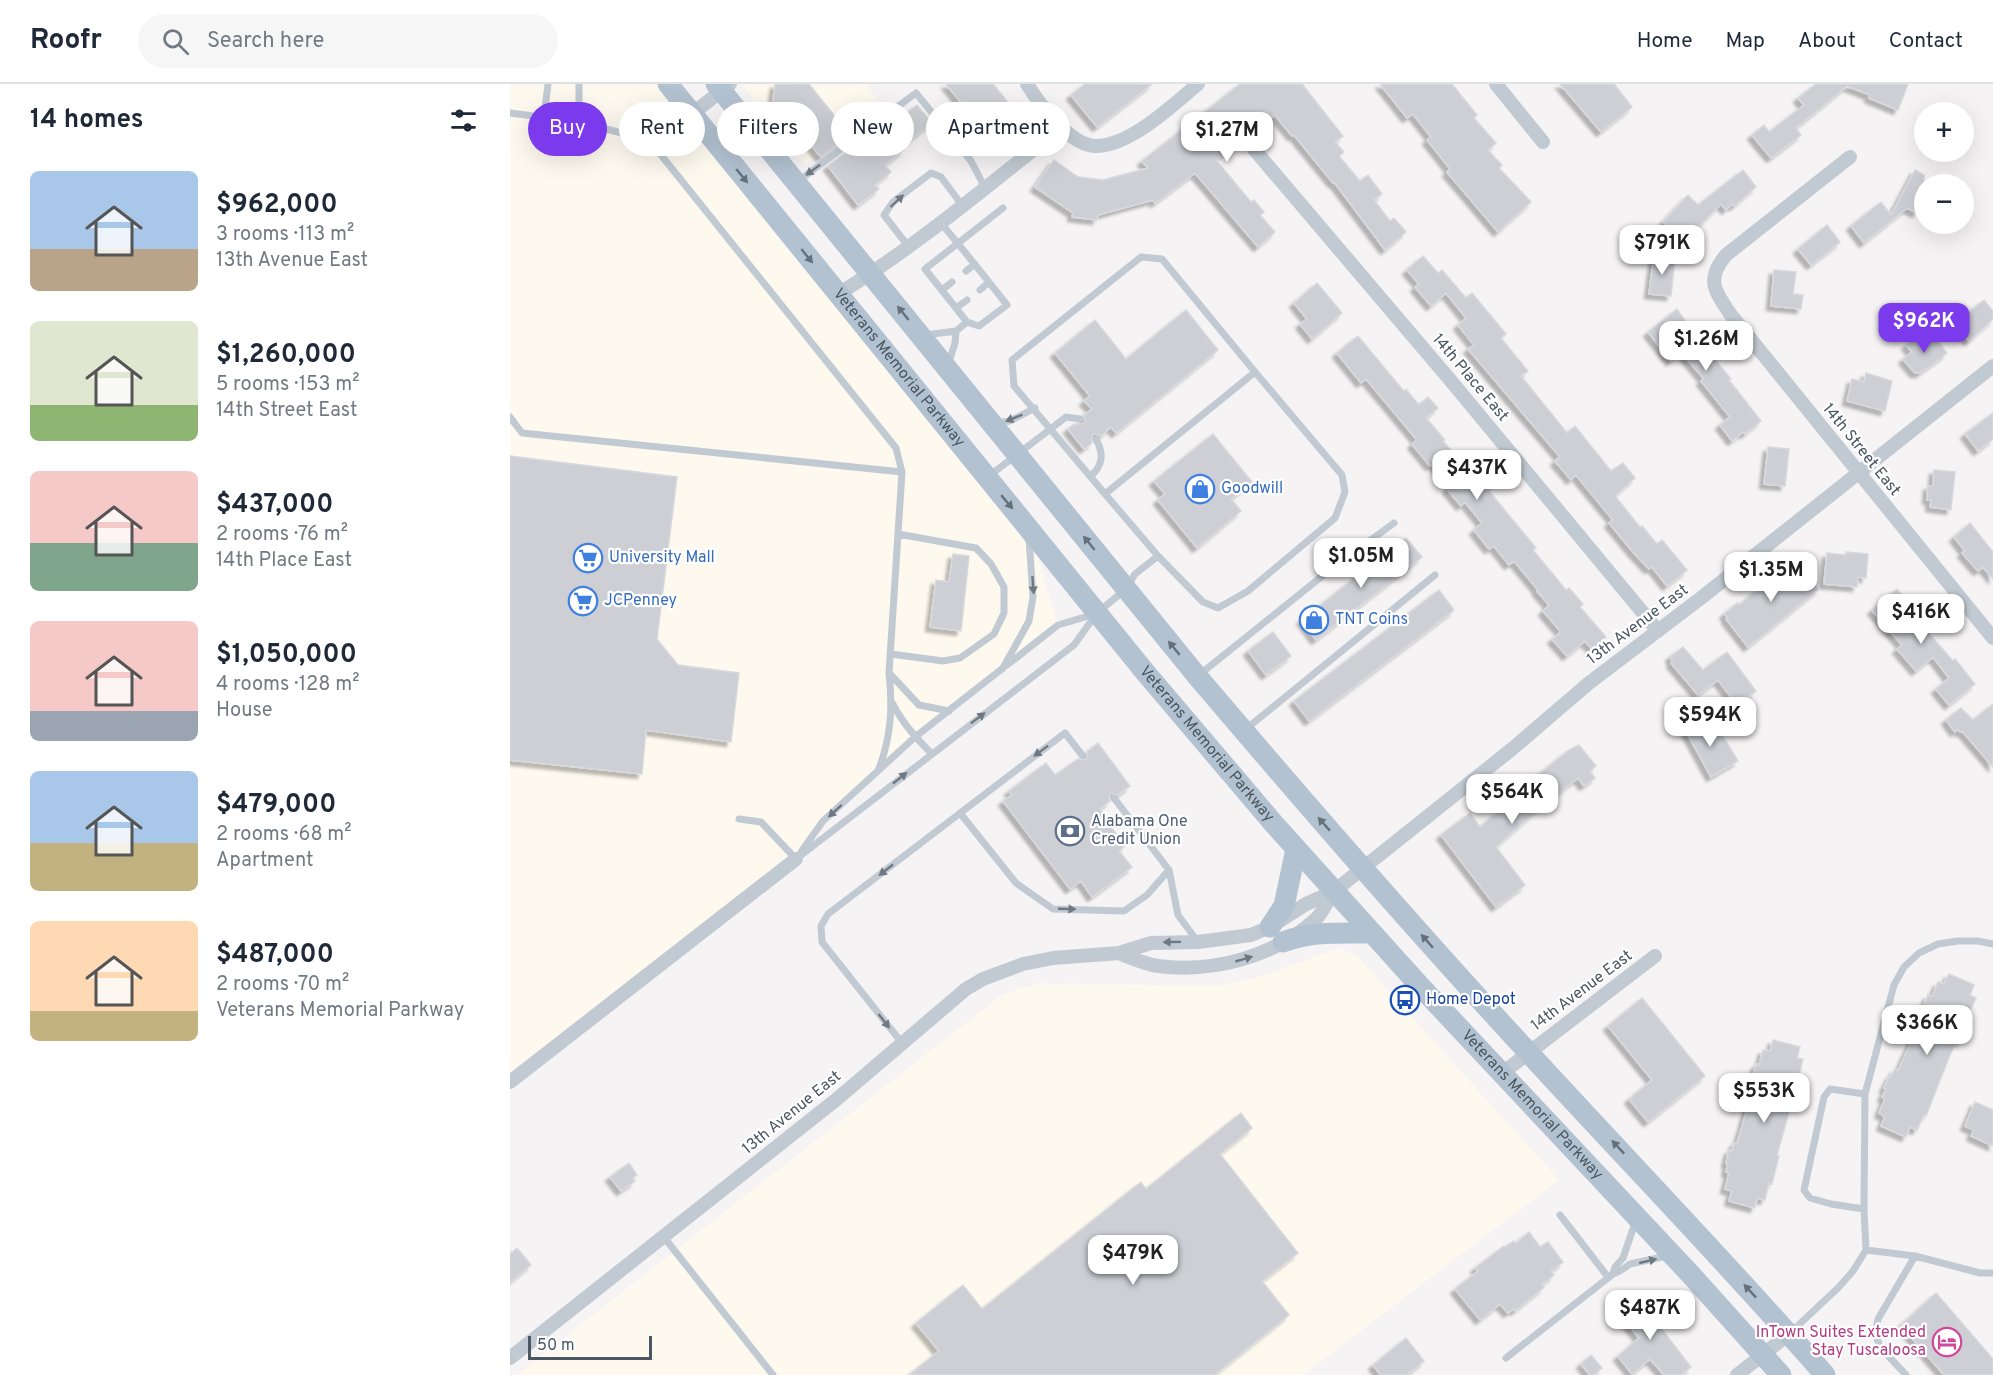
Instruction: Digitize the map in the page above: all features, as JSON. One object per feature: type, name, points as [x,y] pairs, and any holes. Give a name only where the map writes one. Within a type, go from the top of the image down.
[{"type":"main road","name":"Veterans Memorial Parkway","points":[[668,84],[682,102]]},
{"type":"main road","name":"Veterans Memorial Parkway","points":[[722,86],[796,182],[1244,732],[1528,1053],[1626,1156],[1825,1375]]},
{"type":"main road","name":"Veterans Memorial Parkway","points":[[705,130],[1097,613],[1296,849],[1501,1074],[1672,1254],[1781,1375]]},
{"type":"main road","points":[[1296,849],[1276,934],[1372,933]]},
{"type":"street","points":[[1027,84],[1041,102]]},
{"type":"street","points":[[1070,135],[1078,141],[1096,146],[1120,141],[1150,122],[1198,84]]},
{"type":"street","points":[[1496,84],[1543,142]]},
{"type":"street","points":[[705,102],[722,86]]},
{"type":"street","name":"14th Place East","points":[[1253,148],[1451,381],[1658,631]]},
{"type":"street","points":[[838,294],[871,274],[1026,156]]},
{"type":"street","name":"14th Street East","points":[[1850,157],[1726,255],[1717,266],[1714,277],[1715,287],[1719,298],[1731,315],[1993,638]]},
{"type":"street","name":"13th Avenue East","points":[[510,1358],[837,1099],[966,989],[983,979],[1023,964],[1053,958],[1119,953],[1151,943],[1197,942],[1276,934],[1317,918],[1334,892],[1362,868],[1503,756],[1589,683],[1993,366]]},
{"type":"street","points":[[510,1082],[796,859]]},
{"type":"street","name":"13th Avenue East","points":[[1119,953],[1157,966],[1201,967],[1242,960],[1265,951],[1276,934],[1306,904],[1334,892]]},
{"type":"street","name":"14th Avenue East","points":[[1501,1074],[1655,956]]},
{"type":"street","points":[[1737,1375],[1789,1334]]},
{"type":"lane","points":[[546,102],[548,84]]},
{"type":"lane","points":[[579,84],[579,102]]},
{"type":"lane","points":[[796,182],[916,93],[971,161],[985,188]]},
{"type":"lane","points":[[510,113],[528,115]]},
{"type":"lane","points":[[607,129],[649,140],[896,448],[902,472],[889,673],[892,702],[885,753],[878,771]]},
{"type":"lane","points":[[908,246],[884,215],[893,202],[931,173],[942,177],[962,206]]},
{"type":"lane","points":[[940,222],[957,243],[975,264],[1007,305],[979,326],[967,322],[925,269],[957,243],[1003,208]]},
{"type":"lane","points":[[1141,257],[1162,259],[1255,372],[1342,475],[1345,492],[1335,518],[1248,591],[1218,608],[1203,602],[1158,556],[1035,408],[1014,386],[1012,360],[1141,257]]},
{"type":"lane","points":[[966,271],[975,264]]},
{"type":"lane","points":[[942,290],[952,282]]},
{"type":"lane","points":[[980,290],[989,282]]},
{"type":"lane","points":[[956,308],[967,300]]},
{"type":"lane","points":[[921,335],[956,331],[967,322]]},
{"type":"lane","points":[[947,367],[955,343],[956,331]]},
{"type":"lane","points":[[1105,494],[1255,372]]},
{"type":"lane","points":[[992,424],[1010,421],[1035,408]]},
{"type":"lane","points":[[510,417],[522,433],[902,472]]},
{"type":"lane","points":[[987,477],[1066,417],[1080,419]]},
{"type":"lane","points":[[1090,476],[1099,469],[1102,450],[1096,439]]},
{"type":"lane","points":[[1197,676],[1331,569],[1394,523]]},
{"type":"lane","points":[[1004,668],[1029,621],[1034,597],[1029,527]]},
{"type":"lane","points":[[891,654],[943,661],[960,658],[994,634],[1004,613],[1004,587],[991,564],[976,548],[898,534]]},
{"type":"lane","points":[[796,859],[1074,645],[1097,613],[1126,589],[1135,574],[1158,556]]},
{"type":"lane","points":[[1244,732],[1434,575]]},
{"type":"lane","points":[[796,859],[823,821],[915,737],[1058,625],[1097,613]]},
{"type":"lane","points":[[889,673],[919,705],[949,711]]},
{"type":"lane","points":[[892,702],[898,715],[932,754]]},
{"type":"lane","points":[[902,1044],[822,942],[821,926],[828,914],[1065,733],[1082,755]]},
{"type":"lane","points":[[1114,798],[1169,870],[1178,915],[1197,942]]},
{"type":"lane","points":[[960,813],[1016,884],[1053,909],[1124,911],[1147,896],[1169,870]]},
{"type":"lane","points":[[739,819],[761,822],[796,859]]},
{"type":"lane","points":[[1789,1334],[1846,1280],[1866,1251],[1865,1094],[1894,985],[1904,967],[1919,952],[1938,944],[1978,941],[1993,944]]},
{"type":"lane","points":[[1864,1209],[1810,1198],[1804,1190],[1824,1097],[1830,1089],[1865,1094]]},
{"type":"lane","points":[[1560,1215],[1610,1275]]},
{"type":"lane","points":[[1506,1358],[1610,1275],[1623,1258],[1637,1218]]},
{"type":"lane","points":[[663,1236],[773,1375]]},
{"type":"lane","points":[[1866,1251],[1915,1256],[1980,1273],[1993,1273]]},
{"type":"lane","points":[[1610,1275],[1630,1264],[1672,1254]]},
{"type":"lane","points":[[1906,1375],[1880,1347],[1875,1333],[1878,1319],[1915,1256]]},
{"type":"shaded area","name":"University Mall","points":[[510,84],[665,84],[680,102],[619,102],[619,156],[705,156],[705,133],[717,147],[717,156],[724,156],[1029,527],[1058,625],[915,737],[823,821],[796,859],[510,1087]]},
{"type":"shaded area","points":[[741,84],[866,84],[879,102],[831,102],[831,145],[819,154],[819,102],[755,102]]},
{"type":"shaded area","points":[[798,156],[817,156],[805,165]]},
{"type":"shaded area","points":[[1339,948],[1358,957],[1559,1180],[1303,1375],[516,1375],[1003,994],[1039,983],[1215,986],[1256,978]]},
{"type":"building","points":[[775,84],[809,84],[831,111],[831,149],[821,157],[819,155],[819,102],[775,102]]},
{"type":"building","points":[[946,84],[993,84],[1008,102],[960,102]]},
{"type":"building","points":[[1085,84],[1152,84],[1097,127],[1071,95]]},
{"type":"building","points":[[1240,84],[1302,84],[1343,136],[1335,142],[1344,152],[1339,156],[1360,181],[1368,175],[1382,194],[1374,200],[1390,221],[1394,218],[1406,232],[1385,250],[1334,182],[1275,115],[1216,160],[1251,202],[1254,200],[1264,212],[1260,215],[1275,232],[1258,247],[1195,173],[1155,203],[1153,200],[1098,215],[1097,220],[1072,217],[1073,213],[1035,187],[1054,160],[1078,177],[1103,180],[1148,168],[1142,161]]},
{"type":"building","points":[[1380,84],[1452,84],[1477,115],[1474,118],[1496,143],[1488,150],[1502,165],[1499,168],[1531,202],[1498,232],[1447,172],[1450,169],[1427,140],[1431,137],[1413,114],[1407,118]]},
{"type":"building","points":[[1560,84],[1614,84],[1632,107],[1601,132]]},
{"type":"building","points":[[1816,84],[1908,84],[1898,110],[1847,86],[1796,128],[1801,135],[1771,158],[1752,135],[1764,125],[1769,132],[1804,105],[1798,98]]},
{"type":"building","points":[[917,105],[926,116],[926,128],[914,137],[914,107]]},
{"type":"building","points":[[841,156],[896,156],[885,165],[891,172],[875,185],[879,189],[858,205],[828,166]]},
{"type":"building","points":[[1743,170],[1756,187],[1726,210],[1721,204],[1684,242],[1663,222],[1688,195],[1698,205]]},
{"type":"building","points":[[1915,170],[1922,174],[1914,174],[1914,212],[1907,208],[1864,243],[1851,226],[1881,202],[1891,215]]},
{"type":"building","points":[[1827,225],[1840,242],[1811,265],[1798,249]]},
{"type":"building","points":[[1654,255],[1675,257],[1671,296],[1649,294]]},
{"type":"building","points":[[1423,256],[1438,273],[1442,270],[1466,298],[1472,293],[1506,334],[1501,338],[1528,371],[1521,376],[1567,433],[1575,426],[1611,471],[1623,463],[1635,478],[1615,496],[1640,527],[1642,526],[1657,544],[1662,540],[1687,570],[1667,586],[1652,567],[1649,569],[1633,552],[1609,523],[1613,520],[1576,475],[1571,480],[1555,461],[1560,457],[1468,349],[1474,345],[1458,325],[1466,318],[1446,293],[1431,306],[1415,287],[1419,284],[1407,270]]},
{"type":"building","points":[[1774,270],[1796,272],[1793,294],[1803,295],[1801,309],[1771,306]]},
{"type":"building","points":[[1317,283],[1342,313],[1312,339],[1300,324],[1307,319],[1294,303]]},
{"type":"building","points":[[1984,300],[1993,311],[1993,319],[1969,341],[1955,323]]},
{"type":"building","points":[[1677,309],[1761,421],[1732,441],[1720,425],[1730,417],[1701,381],[1704,379],[1682,353],[1671,361],[1648,332]]},
{"type":"building","points":[[1186,310],[1218,350],[1116,433],[1111,427],[1101,436],[1093,434],[1092,443],[1084,449],[1068,429],[1074,424],[1085,422],[1084,415],[1092,409],[1084,401],[1090,396],[1055,353],[1095,320],[1126,359]]},
{"type":"building","points":[[1933,335],[1947,353],[1920,373],[1915,373],[1903,359],[1912,352],[1906,345],[1917,337],[1922,344]]},
{"type":"building","points":[[1358,336],[1404,391],[1406,389],[1419,405],[1428,397],[1438,408],[1426,418],[1460,461],[1462,459],[1473,473],[1475,471],[1491,489],[1489,491],[1536,548],[1533,550],[1566,590],[1569,588],[1583,604],[1580,607],[1606,637],[1592,649],[1585,641],[1567,656],[1552,639],[1561,632],[1543,611],[1549,605],[1538,590],[1514,561],[1509,565],[1494,546],[1489,549],[1474,530],[1482,523],[1465,502],[1461,506],[1447,489],[1452,485],[1433,464],[1430,466],[1412,444],[1417,440],[1366,379],[1361,383],[1337,353]]},
{"type":"building","points":[[1866,373],[1892,381],[1885,411],[1847,401],[1852,379],[1864,382]]},
{"type":"building","points":[[1993,413],[1993,439],[1978,451],[1965,434]]},
{"type":"building","points":[[1213,434],[1252,482],[1231,499],[1241,511],[1197,548],[1158,500],[1165,494],[1154,481]]},
{"type":"building","points":[[1768,447],[1789,449],[1785,486],[1764,484]]},
{"type":"building","name":"University Mall","points":[[510,456],[677,477],[657,639],[678,665],[739,673],[731,742],[646,730],[642,774],[510,760]]},
{"type":"building","points":[[1934,470],[1955,472],[1951,510],[1930,507],[1931,500],[1927,500],[1928,486],[1933,486]]},
{"type":"building","points":[[1970,523],[1993,552],[1993,579],[1983,567],[1978,571],[1962,553],[1965,551],[1954,537]]},
{"type":"building","points":[[1406,538],[1422,557],[1316,640],[1301,620]]},
{"type":"building","points":[[1846,552],[1868,554],[1866,578],[1858,577],[1857,587],[1824,584],[1827,553],[1846,555]]},
{"type":"building","points":[[953,554],[969,556],[961,631],[930,627],[936,580],[949,582]]},
{"type":"building","points":[[1793,560],[1819,589],[1748,647],[1724,614],[1737,603],[1739,605]]},
{"type":"building","points":[[1897,589],[1917,612],[1913,615],[1953,661],[1955,659],[1975,684],[1949,705],[1936,689],[1949,678],[1933,657],[1916,671],[1897,649],[1902,645],[1872,610]]},
{"type":"building","points":[[1439,590],[1454,610],[1309,721],[1294,701]]},
{"type":"building","points":[[1273,632],[1291,656],[1266,675],[1248,651]]},
{"type":"building","points":[[1683,647],[1703,670],[1727,652],[1756,691],[1737,705],[1718,680],[1698,695],[1671,663],[1673,662],[1670,657]]},
{"type":"building","points":[[1993,704],[1993,767],[1962,731],[1958,729],[1955,732],[1946,720],[1961,708],[1973,720]]},
{"type":"building","points":[[1693,715],[1706,738],[1720,731],[1738,761],[1711,777],[1681,722]]},
{"type":"building","name":"Alabama One Credit Union","points":[[1098,743],[1130,786],[1118,795],[1111,793],[1110,801],[1100,809],[1125,846],[1119,851],[1132,867],[1092,897],[1081,881],[1070,889],[1003,801],[1012,795],[1009,791],[1046,763],[1055,775],[1078,759],[1085,760],[1087,752]]},
{"type":"building","points":[[1579,745],[1596,766],[1590,771],[1595,778],[1584,786],[1578,778],[1496,847],[1525,885],[1496,907],[1441,835],[1470,813],[1480,827],[1506,805],[1504,802],[1569,750]]},
{"type":"building","points":[[1949,974],[1974,985],[1970,995],[1976,998],[1969,1013],[1972,1014],[1969,1022],[1971,1023],[1966,1035],[1963,1034],[1960,1042],[1957,1041],[1950,1055],[1926,1116],[1924,1115],[1917,1130],[1910,1127],[1906,1137],[1881,1126],[1885,1117],[1879,1113],[1885,1099],[1882,1097],[1886,1089],[1884,1088],[1895,1069],[1898,1071],[1920,1023],[1917,1022],[1928,995],[1932,997],[1938,982],[1944,984]]},
{"type":"building","points":[[1642,998],[1705,1076],[1648,1122],[1629,1099],[1652,1080],[1608,1026]]},
{"type":"building","points":[[1773,1040],[1800,1047],[1797,1058],[1803,1059],[1799,1076],[1802,1077],[1800,1084],[1802,1085],[1799,1097],[1796,1097],[1794,1106],[1791,1105],[1777,1155],[1779,1156],[1772,1184],[1769,1183],[1765,1200],[1757,1198],[1755,1208],[1729,1201],[1732,1191],[1725,1189],[1729,1173],[1726,1172],[1728,1163],[1726,1163],[1729,1150],[1732,1151],[1734,1143],[1737,1143],[1742,1127],[1756,1064],[1759,1065],[1763,1050],[1770,1051]]},
{"type":"building","points":[[1975,1102],[1993,1110],[1993,1146],[1971,1136],[1974,1130],[1965,1126]]},
{"type":"building","points":[[1241,1113],[1252,1128],[1220,1154],[1298,1253],[1262,1281],[1289,1315],[1214,1375],[909,1375],[939,1351],[916,1323],[963,1285],[982,1309],[1141,1182],[1146,1189]]},
{"type":"building","points":[[629,1163],[637,1175],[633,1178],[635,1181],[621,1191],[610,1177]]},
{"type":"building","points":[[1529,1232],[1540,1247],[1548,1242],[1563,1262],[1551,1271],[1554,1275],[1542,1284],[1544,1287],[1515,1311],[1513,1309],[1508,1313],[1500,1304],[1480,1320],[1455,1289],[1478,1271],[1475,1268],[1504,1246],[1514,1241],[1516,1243]]},
{"type":"building","points":[[517,1248],[531,1265],[510,1282],[510,1254]]},
{"type":"building","points":[[1640,1292],[1654,1313],[1651,1315],[1691,1367],[1681,1375],[1664,1375],[1650,1359],[1632,1374],[1618,1356],[1639,1338],[1617,1310]]},
{"type":"building","name":"InTown Suites Extended Stay Tuscaloosa","points":[[1936,1293],[1993,1359],[1993,1375],[1944,1375],[1901,1325]]},
{"type":"building","points":[[1406,1338],[1424,1361],[1406,1375],[1381,1375],[1373,1365]]},
{"type":"building","points":[[1591,1355],[1602,1368],[1594,1375],[1590,1375],[1581,1364]]},
{"type":"place","name":"Goodwill","points":[[1200,489]]},
{"type":"place","name":"University Mall","points":[[588,558]]},
{"type":"place","name":"JCPenney","points":[[583,601]]},
{"type":"place","name":"TNT Coins","points":[[1314,620]]},
{"type":"place","name":"Alabama One Credit Union","points":[[1070,831]]},
{"type":"place","name":"Home Depot","points":[[1405,1000]]},
{"type":"place","name":"InTown Suites Extended Stay Tuscaloosa","points":[[1947,1342]]}]
